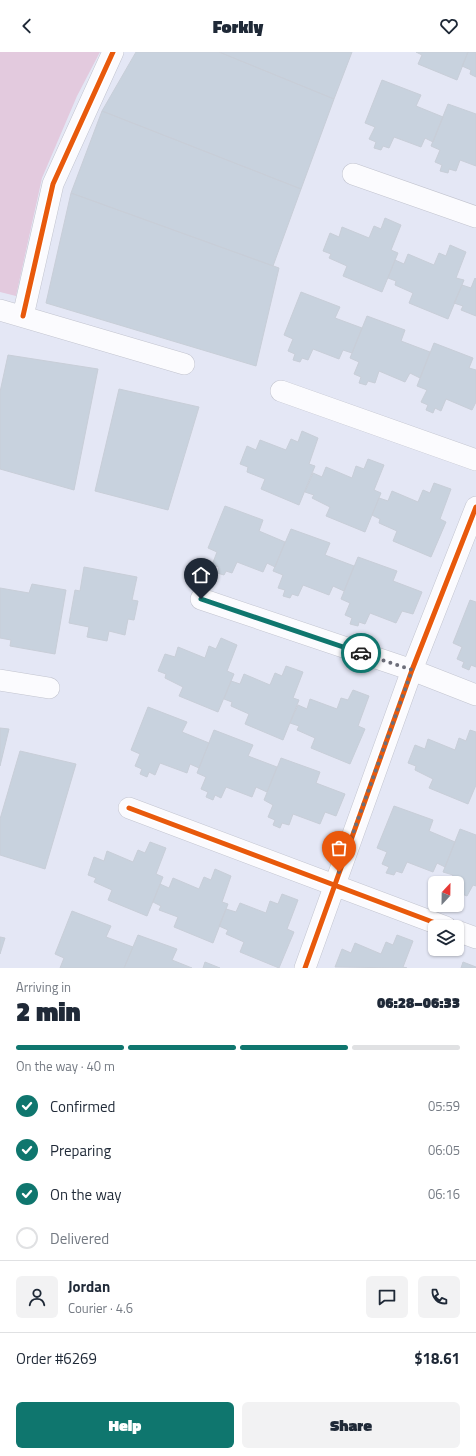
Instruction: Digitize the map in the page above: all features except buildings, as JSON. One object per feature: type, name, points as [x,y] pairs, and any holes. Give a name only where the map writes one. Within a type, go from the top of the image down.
[{"type":"street","points":[[23,316],[53,184],[113,52]]},
{"type":"street","points":[[353,174],[476,217]]},
{"type":"street","points":[[0,310],[184,364]]},
{"type":"street","points":[[281,391],[476,460]]},
{"type":"street","points":[[305,968],[412,670],[476,507]]},
{"type":"street","points":[[201,599],[412,670],[476,694]]},
{"type":"street","points":[[0,680],[49,688]]},
{"type":"street","points":[[129,808],[428,920]]},
{"type":"street","points":[[464,934],[476,938]]},
{"type":"shaded area","points":[[0,52],[100,52],[77,96],[42,178],[16,296],[0,292]]},
{"type":"cycle path","points":[[23,316],[53,184],[113,52]]},
{"type":"cycle path","points":[[305,968],[412,670],[476,507]]},
{"type":"cycle path","points":[[129,808],[428,920]]},
{"type":"way so far","points":[[339,872],[412,670],[361,653]]},
{"type":"route","points":[[201,599],[361,653]]}]
